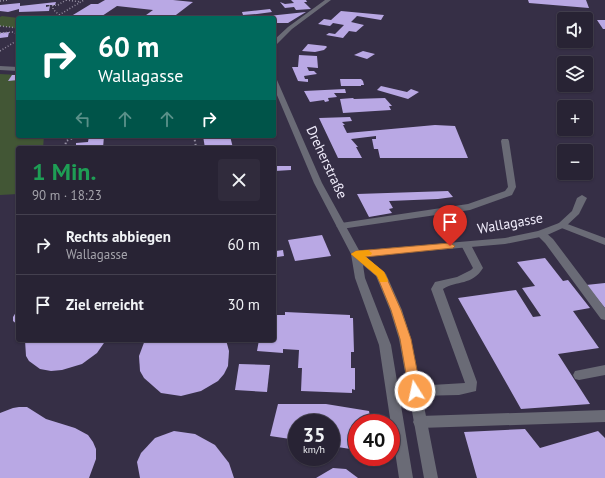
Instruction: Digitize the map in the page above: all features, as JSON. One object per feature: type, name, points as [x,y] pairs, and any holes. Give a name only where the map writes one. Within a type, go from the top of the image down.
[{"type":"street","points":[[276,41],[283,34],[320,8],[328,0]]},
{"type":"street","points":[[0,68],[16,69]]},
{"type":"street","name":"Dreherstraße","points":[[276,85],[318,183],[356,254],[360,278],[385,345],[406,478]]},
{"type":"street","points":[[341,226],[470,207],[509,193],[512,187],[505,141]]},
{"type":"street","name":"Wallagasse","points":[[356,254],[505,241],[541,234],[562,224],[576,212],[582,198]]},
{"type":"street","points":[[562,224],[605,242]]},
{"type":"street","points":[[541,234],[549,241],[605,316]]},
{"type":"street","points":[[415,391],[459,390],[471,387],[471,382],[437,289],[439,285],[468,277],[476,272],[478,268],[466,245]]},
{"type":"street","name":"Dreherstraße","points":[[356,254],[381,274],[393,303],[405,339],[431,478]]},
{"type":"street","points":[[579,375],[605,370]]},
{"type":"street","points":[[420,422],[605,416]]},
{"type":"path","points":[[0,1],[9,0]]},
{"type":"path","points":[[49,6],[58,5],[65,0],[81,2]]},
{"type":"path","points":[[53,5],[54,9],[59,15],[84,0]]},
{"type":"path","points":[[0,26],[16,28]]},
{"type":"path","points":[[0,32],[12,32],[16,34]]},
{"type":"path","points":[[0,51],[16,41]]},
{"type":"path","points":[[65,146],[66,142],[74,138]]},
{"type":"green space","points":[[0,17],[16,18],[16,28],[0,26]]},
{"type":"green space","points":[[0,74],[16,75],[16,138],[44,138],[43,146],[16,146],[16,194],[0,195]]},
{"type":"building","points":[[105,0],[173,0],[193,2],[175,16],[145,16],[153,10],[117,6],[102,16],[71,16],[91,4],[98,4]]},
{"type":"building","points":[[291,0],[306,0],[307,2],[304,2],[311,9],[296,10],[294,7],[285,8],[280,2],[285,4],[294,3]]},
{"type":"building","points":[[528,0],[586,0],[589,8],[529,3]]},
{"type":"building","points":[[56,2],[55,5],[46,5],[46,7],[50,6],[49,11],[19,12],[19,9],[8,12],[0,11],[0,5],[20,3],[20,6]]},
{"type":"building","points":[[270,9],[272,12],[243,15],[242,12]]},
{"type":"building","points":[[341,11],[384,15],[381,20],[357,16],[351,22],[364,25],[356,32],[349,31],[343,38],[326,35],[329,33],[335,34],[344,25],[333,23],[330,26],[318,24],[324,19],[331,20]]},
{"type":"building","points":[[306,12],[288,23],[276,23],[276,16],[268,16]]},
{"type":"building","points":[[597,20],[605,20],[605,29],[603,29]]},
{"type":"building","points":[[9,32],[8,37],[0,38],[0,33]]},
{"type":"building","points":[[308,44],[327,47],[324,50],[315,52],[302,51]]},
{"type":"building","points":[[363,51],[375,54],[367,59],[354,55]]},
{"type":"building","points":[[299,55],[317,56],[318,68],[307,67],[309,71],[314,71],[317,74],[304,76],[305,79],[308,79],[308,82],[298,81],[292,67],[298,67]]},
{"type":"building","points":[[12,75],[16,75],[16,80],[8,81]]},
{"type":"building","points":[[340,79],[361,79],[364,85],[341,86]]},
{"type":"building","points":[[381,86],[407,92],[411,89],[419,92],[408,99],[377,90]]},
{"type":"building","points":[[345,89],[346,93],[334,93],[337,97],[328,98],[329,101],[325,102],[324,100],[310,102],[304,91]]},
{"type":"building","points":[[385,98],[392,106],[389,106],[391,110],[343,113],[340,99]]},
{"type":"building","points":[[350,117],[352,121],[342,122],[345,125],[343,125],[347,133],[435,125],[455,126],[468,158],[380,158],[378,149],[374,149],[372,139],[376,139],[376,136],[351,139],[358,147],[356,147],[362,158],[338,158],[319,118]]},
{"type":"building","points":[[89,138],[104,138],[103,146],[76,146],[76,143],[88,142]]},
{"type":"building","points":[[203,138],[230,138],[232,146],[205,146]]},
{"type":"building","points":[[276,166],[291,166],[291,170],[276,171]]},
{"type":"building","points":[[448,191],[453,197],[389,201],[393,208],[389,209],[392,213],[369,217],[357,194]]},
{"type":"building","points":[[322,235],[331,256],[295,261],[288,240]]},
{"type":"building","points":[[283,250],[284,256],[277,257],[276,251]]},
{"type":"building","points":[[545,258],[563,281],[568,280],[590,308],[573,311],[599,348],[558,354],[590,404],[521,409],[458,298],[516,290],[533,317],[541,316],[522,288],[535,286],[517,262]]},
{"type":"building","points":[[605,283],[605,308],[586,285]]},
{"type":"building","points":[[16,312],[16,323],[13,321],[13,317]]},
{"type":"building","points":[[285,312],[350,315],[350,318],[353,318],[354,352],[351,352],[351,368],[355,368],[355,390],[352,389],[352,393],[301,391],[302,368],[298,368],[299,350],[283,349],[283,353],[257,351],[259,342],[276,342],[276,315],[285,315]]},
{"type":"building","points":[[25,342],[105,342],[97,353],[82,364],[62,370],[51,371],[40,369],[29,361],[26,356]]},
{"type":"building","points":[[144,342],[227,342],[229,351],[228,366],[218,381],[201,391],[181,396],[161,393],[144,378],[140,371],[139,356]]},
{"type":"building","points":[[239,364],[270,365],[267,392],[235,390]]},
{"type":"building","points":[[278,404],[326,404],[369,411],[370,414],[348,414],[348,449],[340,447],[340,414],[288,414],[288,439],[270,436]]},
{"type":"building","points":[[19,407],[27,407],[46,419],[75,428],[88,435],[96,449],[96,459],[89,478],[0,478],[0,413]]},
{"type":"building","points":[[525,429],[540,448],[598,431],[605,438],[605,478],[477,478],[464,432]]},
{"type":"building","points":[[174,431],[195,434],[215,445],[229,463],[234,478],[140,478],[137,462],[141,453],[155,438]]},
{"type":"building","points":[[333,468],[346,469],[358,478],[316,478]]},
{"type":"slow traffic","points":[[368,253],[356,254],[381,274],[383,280]]},
{"type":"route","points":[[415,391],[405,339],[396,310],[381,274],[356,254],[450,246]]}]
